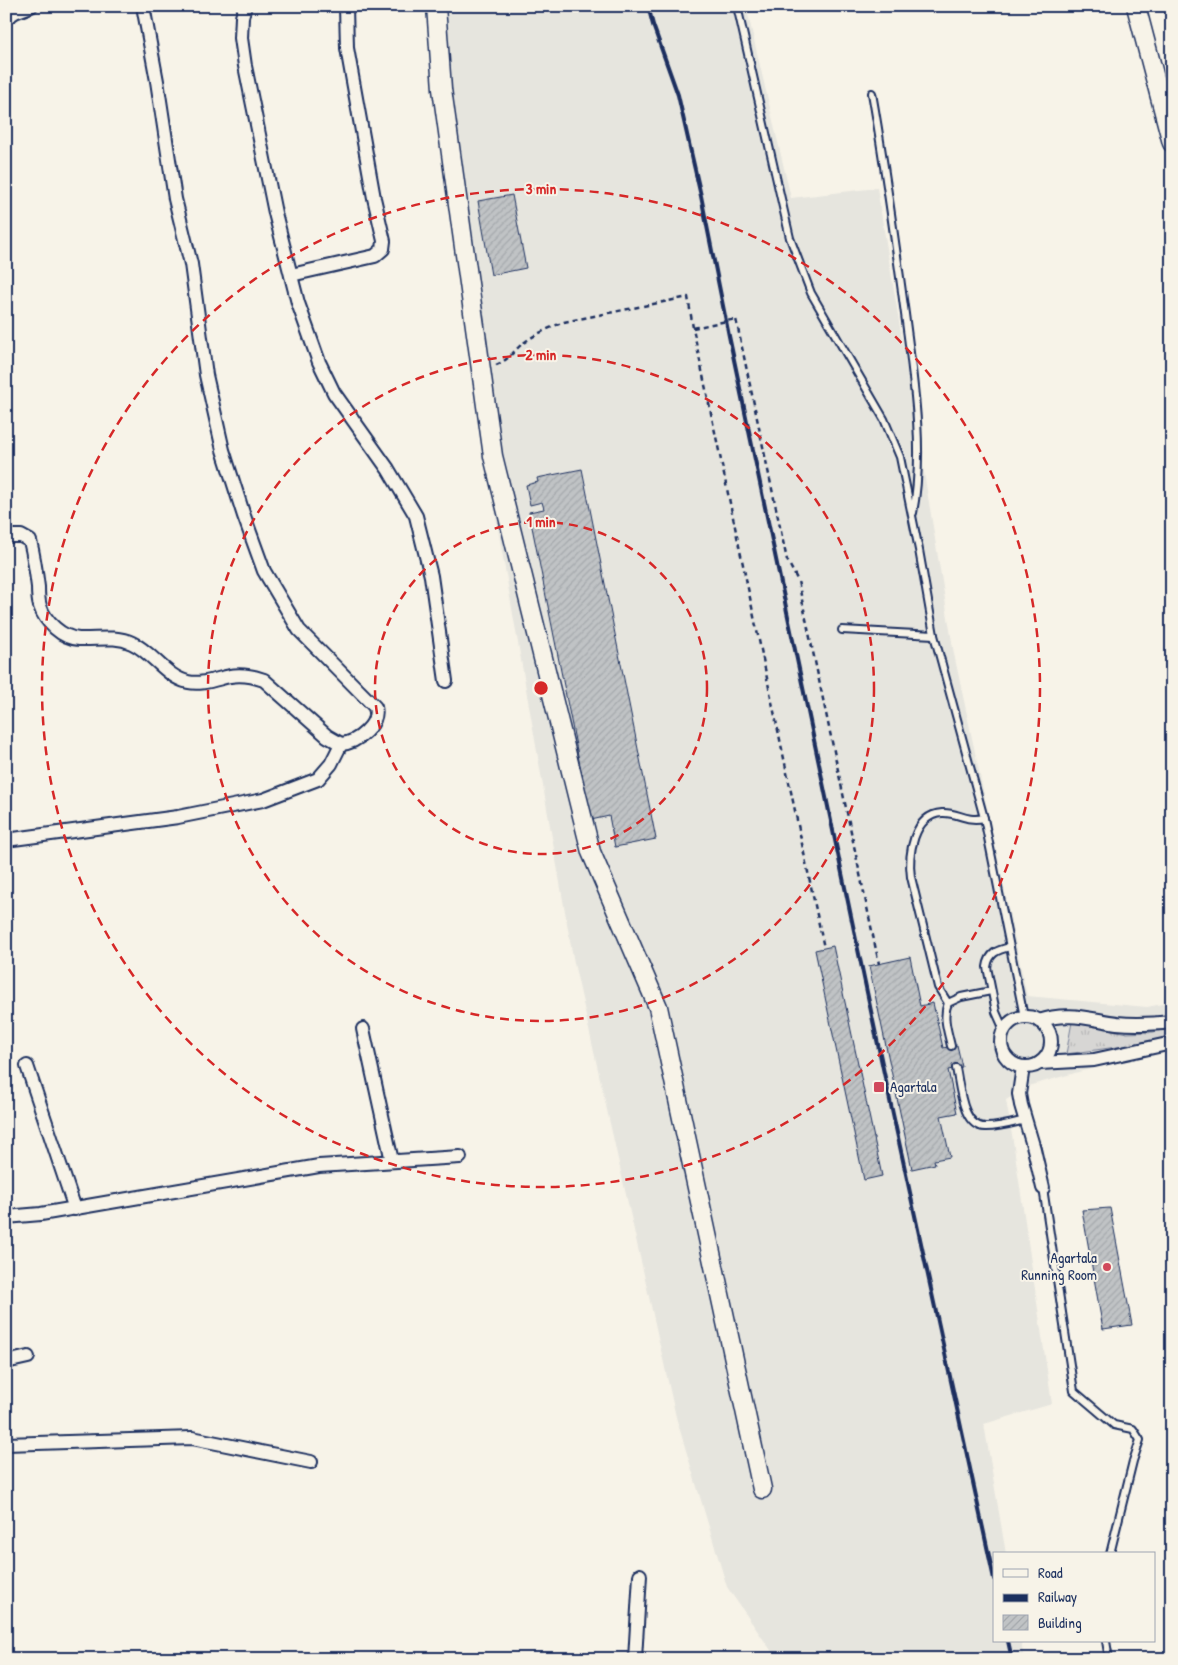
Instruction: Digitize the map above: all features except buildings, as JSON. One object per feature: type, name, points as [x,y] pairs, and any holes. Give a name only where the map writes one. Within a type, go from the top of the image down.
[{"type":"street","points":[[6,18],[15,12],[32,6]]},
{"type":"street","points":[[6,536],[21,536],[30,542],[34,555],[40,606],[47,619],[56,629],[69,638],[120,639],[133,644],[176,677],[188,682],[204,682],[232,676],[252,676],[264,680],[327,736],[341,744],[353,742],[372,725],[377,714],[375,707],[300,630],[264,571],[244,516],[223,450],[206,375],[191,264],[175,199],[157,81],[142,6]]},
{"type":"street","points":[[245,6],[242,17],[241,38],[244,66],[275,213],[298,303],[318,362],[334,393],[388,468],[416,516],[431,576],[446,681]]},
{"type":"street","points":[[291,275],[375,256],[383,249],[384,241],[372,188],[349,57],[346,6]]},
{"type":"street","points":[[436,6],[442,89],[493,456],[591,852],[658,1007],[762,1490]]},
{"type":"street","points":[[1136,6],[1172,143]]},
{"type":"street","points":[[6,840],[178,816],[263,800],[318,779],[331,764],[341,744]]},
{"type":"street","points":[[1039,1021],[1058,1015],[1141,1024],[1172,1022]]},
{"type":"street","points":[[1040,1064],[1046,1058],[1052,1042],[1046,1026],[1032,1018],[1016,1019],[1004,1030],[1001,1045],[1008,1060],[1023,1067],[1094,1060],[1172,1043]]},
{"type":"street","points":[[363,1029],[392,1161]]},
{"type":"street","points":[[27,1066],[75,1208]]},
{"type":"street","points":[[1023,1067],[1020,1094],[1043,1188]]},
{"type":"street","points":[[6,1217],[41,1214],[319,1166],[460,1157]]},
{"type":"street","points":[[6,1362],[28,1357]]},
{"type":"street","points":[[6,1444],[192,1438],[311,1462]]},
{"type":"street","points":[[635,1659],[640,1575]]},
{"type":"lane","points":[[737,6],[790,238],[812,293],[884,419],[900,457],[934,635],[984,818],[1024,1017]]},
{"type":"lane","points":[[872,93],[888,187],[913,376],[919,467],[912,517]]},
{"type":"lane","points":[[842,630],[934,635]]},
{"type":"lane","points":[[948,1003],[938,987],[911,876],[909,865],[912,842],[926,820],[932,815],[941,813],[967,819],[984,818]]},
{"type":"lane","points":[[1004,1030],[996,1012],[991,991],[988,977],[988,959],[998,949],[1010,947]]},
{"type":"lane","points":[[951,1046],[945,1018],[945,1010],[948,1003],[961,996],[991,991]]},
{"type":"lane","points":[[956,1068],[965,1112],[969,1120],[983,1128],[1025,1120]]},
{"type":"lane","points":[[1043,1188],[1074,1391],[1114,1425],[1133,1429],[1140,1440],[1110,1552]]},
{"type":"lane","points":[[1106,1642],[1109,1659]]},
{"type":"path","points":[[482,376],[492,366],[510,357],[522,344],[544,330],[564,322],[688,297],[824,948]]},
{"type":"path","points":[[693,328],[736,319],[788,560],[798,581],[879,964]]},
{"type":"shaded area","points":[[450,6],[746,6],[791,198],[877,188],[954,654],[1027,996],[1147,1007],[1172,1002],[1172,1046],[1028,1086],[1006,1100],[1052,1404],[984,1424],[1006,1552],[993,1552],[993,1642],[1021,1642],[1024,1659],[777,1659],[727,1587],[676,1417],[574,963],[479,420],[484,327],[445,132],[446,28]]},
{"type":"green space","points":[[1072,1022],[1127,1033],[1153,1032],[1172,1028],[1172,1036],[1124,1046],[1066,1054]]},
{"type":"railway","points":[[648,6],[678,95],[701,196],[884,1073],[993,1574]]},
{"type":"railway","points":[[1008,1642],[1012,1659]]},
{"type":"place","name":"Agartala","points":[[879,1087]]},
{"type":"place","name":"Agartala Running Room","points":[[1107,1267]]}]
